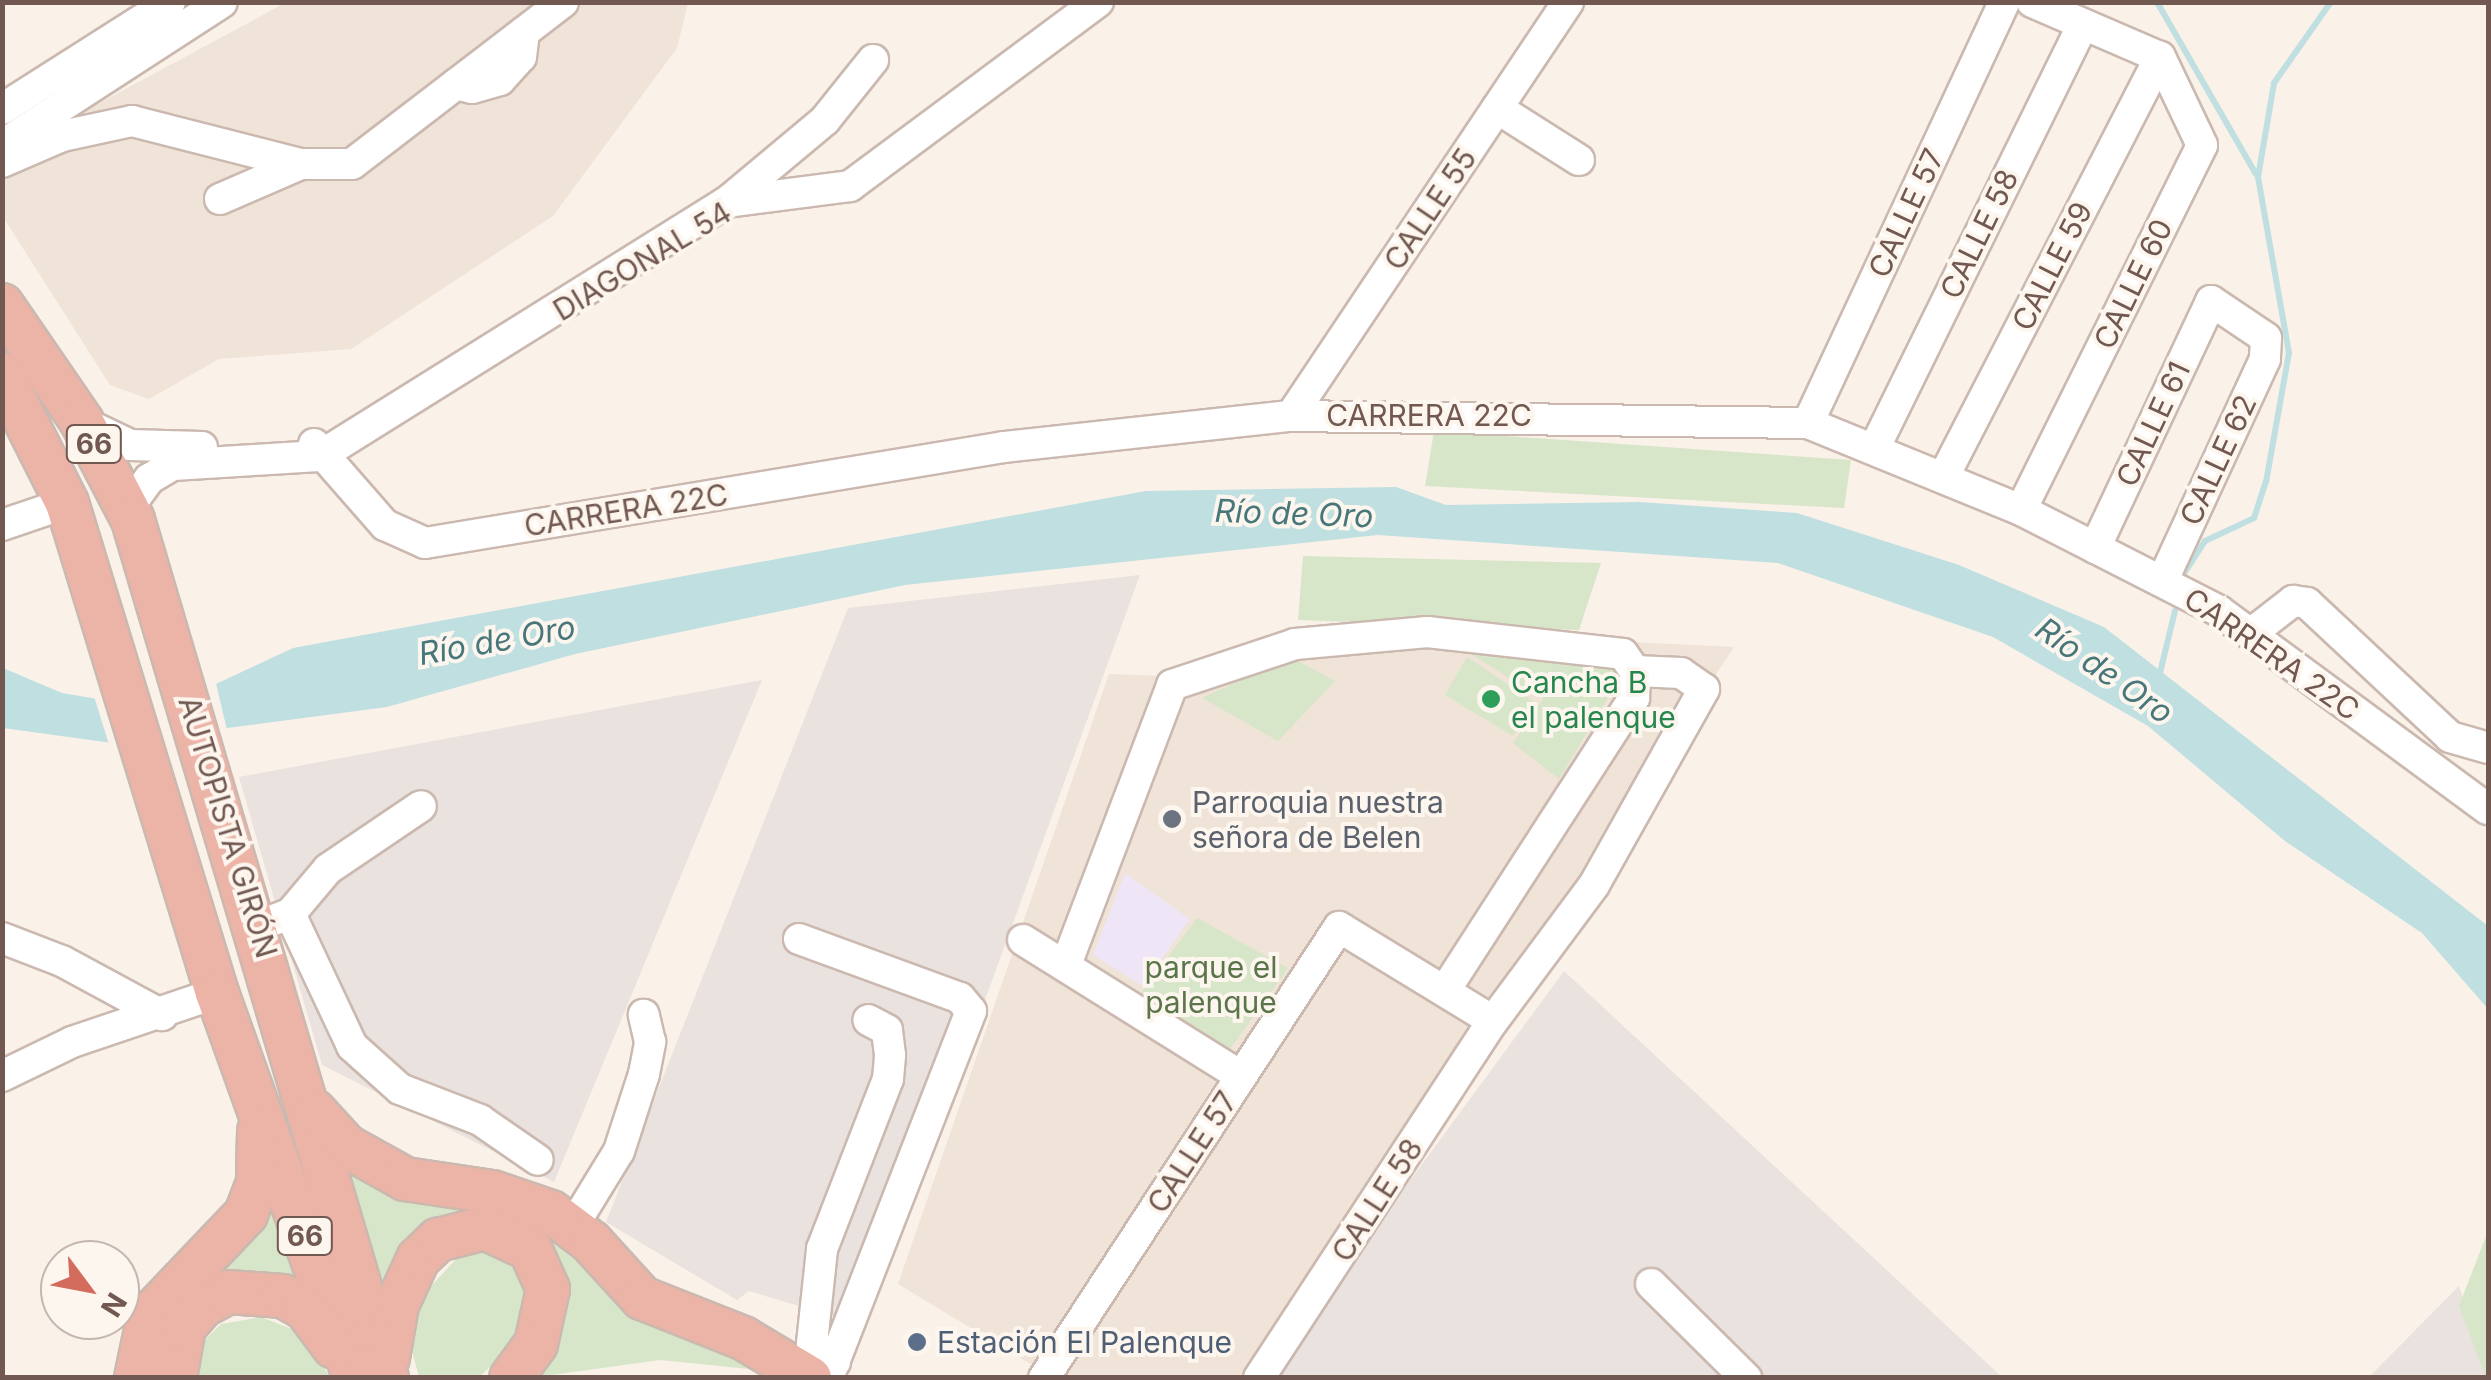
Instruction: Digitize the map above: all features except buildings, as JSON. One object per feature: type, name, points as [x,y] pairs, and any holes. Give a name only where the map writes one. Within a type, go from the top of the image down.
[{"type":"highway","name":"AUTOPISTA GIRÓN","points":[[2,304],[82,422],[128,508],[160,597],[237,857],[274,920],[310,1107],[371,1377]]},
{"type":"highway","name":"AUTOPISTA GIRÓN","points":[[2,374],[67,504],[102,605],[217,993],[255,1096],[371,1377]]},
{"type":"highway","points":[[136,1378],[149,1316],[246,1214],[258,1183],[255,1096]]},
{"type":"highway","points":[[310,1107],[374,1166],[434,1187],[522,1200],[573,1226],[642,1298],[824,1372]]},
{"type":"highway","points":[[175,1378],[175,1350],[202,1306],[228,1292],[254,1289],[306,1309],[371,1377],[418,1258],[438,1240],[485,1228],[530,1249],[548,1288],[536,1344],[510,1378]]},
{"type":"street","points":[[2,145],[222,2]]},
{"type":"street","points":[[2,162],[62,136],[132,121],[301,164],[352,164],[563,2]]},
{"type":"street","name":"DIAGONAL 54","points":[[128,508],[149,480],[172,465],[324,449],[726,202],[850,186],[1098,2]]},
{"type":"street","name":"CALLE 55","points":[[1292,416],[1568,2]]},
{"type":"street","name":"CALLE 57","points":[[1808,423],[2004,2]]},
{"type":"street","points":[[2032,2],[2160,56]]},
{"type":"street","points":[[2,109],[153,7]]},
{"type":"street","name":"CALLE 58","points":[[1876,445],[2083,24]]},
{"type":"street","name":"CALLE 59","points":[[1944,476],[2160,56]]},
{"type":"street","name":"CALLE 60","points":[[2021,510],[2202,145],[2160,56]]},
{"type":"street","points":[[726,202],[825,120],[873,60]]},
{"type":"street","points":[[1498,108],[1579,160]]},
{"type":"street","points":[[220,199],[301,164]]},
{"type":"street","name":"CALLE 61","points":[[2095,548],[2211,301],[2266,338]]},
{"type":"street","name":"CALLE 62","points":[[2163,580],[2265,359],[2266,338]]},
{"type":"street","name":"CARRERA 22C","points":[[324,449],[385,525],[425,543],[1004,447],[1292,416],[1808,423],[1876,445],[2163,580],[2253,632],[2488,809]]},
{"type":"street","points":[[82,422],[130,445],[324,449]]},
{"type":"street","points":[[2,525],[67,504]]},
{"type":"street","points":[[2253,632],[2293,601],[2307,603],[2450,737],[2488,748]]},
{"type":"street","points":[[1067,962],[1172,685],[1295,644],[1427,632],[1629,663],[1634,698],[1445,990],[1493,1021]]},
{"type":"street","name":"CALLE 58","points":[[1258,1378],[1493,1021],[1594,885],[1704,689],[1681,673],[1629,663]]},
{"type":"street","points":[[421,806],[328,869],[274,920],[352,1046],[400,1089],[480,1120],[538,1160]]},
{"type":"street","name":"CALLE 57","points":[[1044,1378],[1339,927],[1445,990]]},
{"type":"street","points":[[2,938],[62,961],[162,1015]]},
{"type":"street","points":[[799,939],[960,998],[971,1010],[824,1372]]},
{"type":"street","points":[[1023,940],[1067,962],[1242,1076]]},
{"type":"street","points":[[2,1076],[72,1042],[162,1015],[217,993]]},
{"type":"street","points":[[573,1226],[619,1151],[650,1042],[644,1015]]},
{"type":"street","points":[[824,1372],[812,1344],[822,1249],[888,1079],[887,1030],[868,1020]]},
{"type":"street","points":[[1651,1284],[1746,1378]]},
{"type":"shaded area","points":[[285,3],[688,3],[677,48],[553,216],[351,349],[219,359],[149,399],[110,385],[3,217],[3,155]]},
{"type":"shaded area","points":[[1140,575],[866,1326],[749,1291],[737,1300],[606,1222],[848,608]]},
{"type":"shaded area","points":[[1427,632],[1734,647],[1254,1377],[1052,1377],[898,1284],[1109,674],[1166,676]]},
{"type":"shaded area","points":[[762,680],[554,1182],[322,1065],[239,777]]},
{"type":"shaded area","points":[[1125,873],[1190,919],[1143,986],[1093,955]]},
{"type":"shaded area","points":[[1564,971],[2002,1377],[1265,1378]]},
{"type":"shaded area","points":[[2459,1286],[2488,1377],[2368,1378]]},
{"type":"green space","points":[[1434,431],[1851,460],[1844,508],[1425,486]]},
{"type":"green space","points":[[1303,556],[1601,563],[1579,630],[1298,620]]},
{"type":"green space","points":[[1471,654],[1627,666],[1559,779],[1513,743],[1543,699]]},
{"type":"green space","points":[[1291,657],[1335,681],[1278,741],[1202,698]]},
{"type":"green space","name":"Cancha B el palenque","points":[[1467,657],[1537,704],[1513,736],[1445,695]]},
{"type":"green space","name":"parque el palenque","points":[[1197,918],[1288,968],[1225,1056],[1139,996]]},
{"type":"green space","points":[[339,1151],[370,1184],[419,1203],[516,1216],[602,1280],[768,1371],[660,1360],[537,1377],[555,1339],[501,1224],[383,1295]]},
{"type":"green space","points":[[272,1180],[313,1287],[241,1276],[149,1364]]},
{"type":"green space","points":[[2488,1231],[2488,1377],[2486,1378],[2459,1306]]},
{"type":"green space","points":[[500,1249],[522,1271],[530,1307],[518,1341],[479,1377],[419,1377],[410,1343],[424,1294],[457,1258]]},
{"type":"green space","points":[[261,1317],[302,1333],[330,1377],[195,1378],[199,1346],[221,1324]]},
{"type":"water","name":"Río de Oro","points":[[1396,487],[1446,505],[1640,502],[1797,513],[1959,565],[2104,627],[2488,926],[2488,1009],[2422,933],[2285,841],[2148,726],[1993,637],[1778,563],[1378,535],[905,585],[575,654],[387,707],[112,743],[3,728],[3,668],[62,693],[116,702],[201,691],[293,648],[1146,491]]},
{"type":"pier","points":[[215,679],[227,730],[110,748],[93,693],[116,697]]},
{"type":"waterway","points":[[2157,2],[2256,174]]},
{"type":"waterway","points":[[2181,578],[2205,541],[2254,518],[2266,482],[2289,353],[2258,177],[2274,83],[2331,2]]},
{"type":"waterway","name":"Río de Oro","points":[[2159,677],[2175,611]]},
{"type":"place","name":"Cancha B el palenque","points":[[1491,699]]},
{"type":"place","name":"Parroquia nuestra señora de Belen","points":[[1172,819]]},
{"type":"place","name":"Estación El Palenque","points":[[917,1342]]}]
